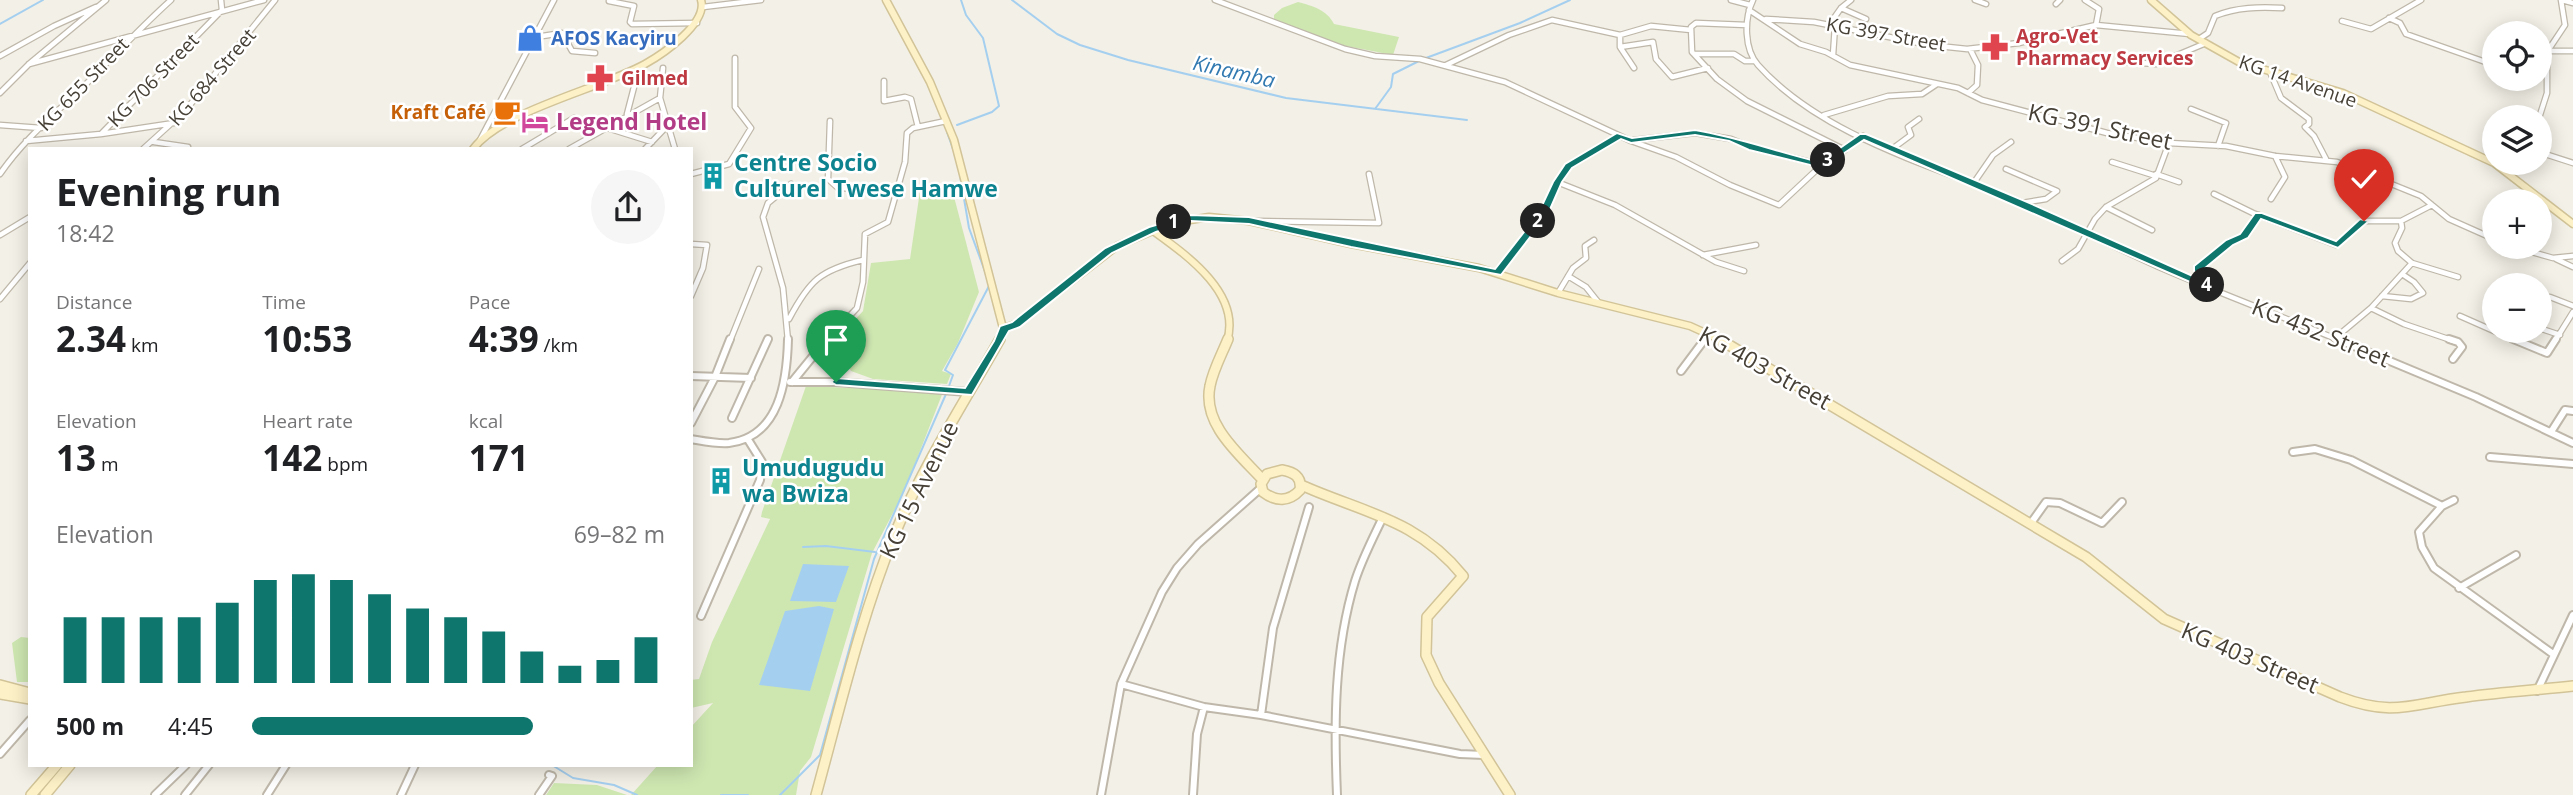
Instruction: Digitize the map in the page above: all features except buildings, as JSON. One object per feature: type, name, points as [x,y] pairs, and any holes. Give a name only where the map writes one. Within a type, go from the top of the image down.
[{"type":"main road","points":[[886,0],[930,82],[958,153],[1004,328]]},
{"type":"main road","name":"KG 14 Avenue","points":[[2151,0],[2192,34],[2239,62],[2343,93],[2482,157]]},
{"type":"main road","points":[[475,147],[480,140],[521,116],[646,64],[676,43],[697,23],[702,4]]},
{"type":"main road","name":"KG 14 Avenue","points":[[2512,175],[2573,224]]},
{"type":"main road","name":"KG 403 Street","points":[[1004,328],[1016,324],[1108,250],[1152,230],[1190,218],[1249,220],[1351,244],[1498,273],[1558,293],[1709,333],[1768,365],[2086,557],[2164,620],[2366,707],[2404,709],[2463,697],[2537,691]]},
{"type":"main road","points":[[1152,230],[1203,274],[1226,305],[1230,318],[1229,334],[1213,375],[1209,398],[1213,416],[1232,450],[1285,500],[1300,489],[1314,491],[1383,517],[1427,537],[1442,549],[1463,576],[1427,617],[1426,655],[1438,683],[1510,795]]},
{"type":"main road","name":"KG 15 Avenue","points":[[816,795],[865,614],[880,569],[919,483],[1004,328]]},
{"type":"main road","points":[[1265,484],[1282,470],[1292,472],[1300,489]]},
{"type":"main road","points":[[0,685],[28,693]]},
{"type":"main road","points":[[2537,691],[2573,686]]},
{"type":"main road","points":[[0,694],[28,699]]},
{"type":"main road","points":[[31,795],[55,767]]},
{"type":"main road","points":[[45,795],[70,767]]},
{"type":"street","points":[[0,93],[29,64],[106,0]]},
{"type":"street","name":"KG 655 Street","points":[[0,174],[26,141],[132,34],[171,0]]},
{"type":"street","points":[[221,0],[222,10]]},
{"type":"street","points":[[29,64],[264,0]]},
{"type":"street","name":"KG 684 Street","points":[[146,147],[174,123],[275,0]]},
{"type":"street","points":[[480,140],[554,0]]},
{"type":"street","points":[[702,4],[761,0]]},
{"type":"street","points":[[1216,0],[1345,49],[1446,65],[1505,82],[1631,141],[1676,156],[1730,186],[1779,205],[1822,165],[1863,136]]},
{"type":"street","name":"KG 391 Street","points":[[1731,0],[1751,5],[1800,44],[1833,55],[1850,65],[1890,75],[1916,77],[1982,100],[2107,133],[2169,143],[2218,146],[2275,156],[2326,159],[2421,196],[2457,223],[2482,234]]},
{"type":"street","points":[[1829,25],[1849,0]]},
{"type":"street","points":[[1975,0],[1986,4]]},
{"type":"street","points":[[2085,0],[2099,9],[2096,25],[2192,34]]},
{"type":"street","points":[[2342,21],[2368,29],[2421,0]]},
{"type":"street","points":[[2552,46],[2564,30],[2566,17],[2562,0],[2573,3]]},
{"type":"street","points":[[609,1],[634,6],[629,22],[632,24],[697,23]]},
{"type":"street","points":[[1694,54],[1734,54],[1745,61],[1755,61],[1747,25],[1751,5]]},
{"type":"street","points":[[0,56],[54,26],[99,7]]},
{"type":"street","points":[[1841,8],[1866,19]]},
{"type":"street","points":[[2126,62],[2156,64],[2203,41],[2216,16],[2221,13],[2250,8],[2282,8]]},
{"type":"street","name":"KG 706 Street","points":[[26,141],[101,134],[222,10]]},
{"type":"street","points":[[2389,18],[2400,23],[2406,34],[2482,61]]},
{"type":"street","name":"KG 397 Street","points":[[1766,19],[1796,20],[1929,45],[1970,49],[2025,44],[2096,25]]},
{"type":"street","points":[[1446,65],[1552,20],[1620,35],[1651,26],[1691,30]]},
{"type":"street","points":[[1747,25],[1701,22],[1693,25],[1691,30],[1694,54],[1717,79],[1743,99],[1846,150]]},
{"type":"street","points":[[1833,55],[1835,26]]},
{"type":"street","points":[[536,37],[562,33],[572,51],[595,53]]},
{"type":"street","points":[[1620,35],[1620,47],[1634,68]]},
{"type":"street","points":[[1620,47],[1653,42],[1656,59],[1674,77],[1708,68]]},
{"type":"street","points":[[1968,93],[1978,85],[1980,72],[1970,49]]},
{"type":"street","points":[[2552,51],[2573,51]]},
{"type":"street","points":[[693,173],[729,164],[751,128],[735,107],[735,58]]},
{"type":"street","name":"KG 452 Street","points":[[1755,61],[1802,102],[1863,136],[2573,443]]},
{"type":"street","points":[[663,68],[660,98],[675,147]]},
{"type":"street","points":[[2270,72],[2281,98],[2309,119],[2309,124],[2305,127],[2314,136],[2326,159]]},
{"type":"street","points":[[884,82],[884,101],[901,97],[911,99],[918,127]]},
{"type":"street","points":[[1823,115],[1888,96],[1922,93],[1937,84]]},
{"type":"street","points":[[627,114],[634,87]]},
{"type":"street","points":[[572,147],[627,114],[660,98]]},
{"type":"street","points":[[2191,109],[2225,123],[2218,146]]},
{"type":"street","points":[[525,147],[574,118]]},
{"type":"street","points":[[1892,149],[1910,135],[1908,127],[1919,119]]},
{"type":"street","points":[[830,121],[828,179],[832,184],[838,188],[896,190]]},
{"type":"street","points":[[693,439],[734,443],[755,433],[777,408],[789,382],[857,308],[863,282],[865,233],[888,222],[905,162],[908,133],[918,127],[946,121]]},
{"type":"street","points":[[101,134],[174,123]]},
{"type":"street","points":[[0,125],[41,128]]},
{"type":"street","points":[[647,147],[668,125]]},
{"type":"street","points":[[604,127],[652,142]]},
{"type":"street","points":[[1631,141],[1695,133],[1731,139],[1753,148],[1822,165]]},
{"type":"street","points":[[1498,273],[1543,214],[1558,182],[1573,163],[1620,135]]},
{"type":"street","points":[[154,142],[188,147]]},
{"type":"street","points":[[1973,184],[1993,155],[2011,142]]},
{"type":"street","points":[[2062,261],[2078,249],[2089,234],[2095,219],[2106,207],[2156,175],[2169,143]]},
{"type":"street","points":[[2270,198],[2285,177],[2275,156]]},
{"type":"street","points":[[2552,156],[2573,163]]},
{"type":"street","points":[[2112,162],[2179,182]]},
{"type":"street","points":[[2006,169],[2057,191],[2046,199],[2022,203]]},
{"type":"street","points":[[1249,220],[1379,223],[1369,174]]},
{"type":"street","points":[[1558,182],[1615,205],[1722,265],[1744,271]]},
{"type":"street","points":[[789,382],[788,321],[778,265],[764,223],[764,214],[766,207],[791,184]]},
{"type":"street","points":[[2214,194],[2259,215],[2338,245],[2364,221],[2401,221],[2432,205]]},
{"type":"street","points":[[2106,207],[2152,230]]},
{"type":"street","points":[[2206,286],[2210,279],[2198,269],[2229,242],[2244,236],[2259,215]]},
{"type":"street","points":[[0,235],[28,218]]},
{"type":"street","points":[[2401,221],[2402,228],[2395,243],[2398,251],[2412,263],[2458,277]]},
{"type":"street","points":[[1558,293],[1568,276],[1586,258],[1585,246],[1594,240]]},
{"type":"street","points":[[693,244],[707,245],[703,268],[693,291]]},
{"type":"street","points":[[1703,255],[1756,245]]},
{"type":"street","points":[[2553,258],[2573,256]]},
{"type":"street","points":[[2553,258],[2573,267]]},
{"type":"street","points":[[788,321],[803,293],[819,274],[833,266],[863,260]]},
{"type":"street","points":[[2334,339],[2371,308],[2412,263]]},
{"type":"street","points":[[0,299],[28,265]]},
{"type":"street","points":[[693,419],[715,377],[759,269]]},
{"type":"street","points":[[2382,296],[2411,299],[2423,293],[2414,282],[2402,274]]},
{"type":"street","points":[[1568,276],[1586,288],[1598,302]]},
{"type":"street","points":[[2552,299],[2573,306]]},
{"type":"street","points":[[2371,308],[2404,324],[2458,342],[2462,347],[2453,359]]},
{"type":"street","points":[[2523,343],[2547,353],[2573,312]]},
{"type":"street","points":[[2460,316],[2482,326]]},
{"type":"street","points":[[1681,371],[1709,333]]},
{"type":"street","points":[[2552,333],[2560,335]]},
{"type":"street","points":[[732,418],[768,340]]},
{"type":"street","points":[[693,376],[751,378]]},
{"type":"street","points":[[789,382],[836,382],[968,392]]},
{"type":"street","points":[[2552,432],[2565,410],[2573,411]]},
{"type":"street","points":[[701,616],[760,480],[762,462],[747,438]]},
{"type":"street","points":[[2293,452],[2315,449],[2351,460],[2442,506]]},
{"type":"street","points":[[2490,457],[2573,464]]},
{"type":"street","points":[[1101,795],[1112,720],[1121,684],[1149,617],[1177,568],[1220,522],[1246,503],[1265,484]]},
{"type":"street","points":[[2454,500],[2442,506],[2418,532],[2434,568],[2553,654]]},
{"type":"street","points":[[2031,523],[2046,502],[2061,503],[2093,522],[2102,523],[2122,502]]},
{"type":"street","points":[[1261,715],[1273,628],[1309,508]]},
{"type":"street","points":[[1337,795],[1335,731],[1339,652],[1356,578],[1383,517]]},
{"type":"street","points":[[2459,588],[2516,555]]},
{"type":"street","points":[[2537,691],[2573,615]]},
{"type":"street","points":[[1121,684],[1203,708],[1261,715],[1460,754],[1486,755]]},
{"type":"street","points":[[1193,795],[1197,734],[1203,708]]},
{"type":"street","points":[[0,754],[28,722]]},
{"type":"street","points":[[155,795],[184,767]]},
{"type":"street","points":[[185,795],[207,767]]},
{"type":"street","points":[[267,795],[285,767]]},
{"type":"street","points":[[401,795],[414,767]]},
{"type":"street","points":[[539,795],[552,776],[549,775]]},
{"type":"green space","points":[[1298,2],[1323,12],[1334,24],[1399,37],[1393,55],[1341,45],[1274,20],[1274,15],[1282,8]]},
{"type":"green space","points":[[952,189],[979,292],[958,343],[942,371],[951,374],[947,384],[873,379],[851,371],[837,346],[842,334],[863,311],[871,263],[910,259],[920,191]]},
{"type":"green space","points":[[806,386],[943,392],[904,492],[872,553],[811,757],[800,771],[796,795],[631,795],[656,767],[693,767],[693,725],[713,703],[693,708],[693,680],[699,679],[712,642],[770,519],[761,517]]},
{"type":"green space","points":[[21,637],[28,638],[28,682],[17,682],[12,643]]},
{"type":"green space","points":[[554,783],[597,785],[627,795],[546,795]]},
{"type":"water","points":[[803,564],[849,566],[836,602],[790,601]]},
{"type":"water","points":[[819,606],[834,609],[810,691],[759,685],[785,611]]},
{"type":"waterway","points":[[0,24],[43,0]]},
{"type":"waterway","points":[[957,125],[992,112],[999,106],[983,38],[966,15],[961,0]]},
{"type":"waterway","name":"Kinamba","points":[[1012,0],[1057,34],[1080,45],[1128,60],[1286,98],[1375,109]]},
{"type":"waterway","points":[[1426,58],[1520,23],[1570,0]]},
{"type":"waterway","points":[[1375,109],[1391,87],[1393,74],[1421,60]]},
{"type":"waterway","name":"Kinamba","points":[[1375,109],[1467,120]]},
{"type":"waterway","points":[[947,132],[953,149]]},
{"type":"waterway","points":[[960,175],[969,228],[987,277]]},
{"type":"waterway","points":[[949,386],[953,375],[945,370],[989,286]]},
{"type":"waterway","points":[[780,795],[820,755],[874,559],[946,394]]},
{"type":"waterway","points":[[803,547],[826,546],[875,552]]},
{"type":"waterway","points":[[555,767],[573,778],[614,785],[637,795]]},
{"type":"waterway","points":[[721,795],[748,795]]},
{"type":"place","name":"AFOS Kacyiru","points":[[530,38]]},
{"type":"place","name":"Agro-Vet Pharmacy Services","points":[[1995,47]]},
{"type":"place","name":"Gilmed","points":[[600,78]]},
{"type":"place","name":"Kraft Café","points":[[507,112]]},
{"type":"place","name":"Legend Hotel","points":[[535,122]]},
{"type":"place","name":"Centre Socio Culturel Twese Hamwe","points":[[713,176]]},
{"type":"place","name":"Umudugudu wa Bwiza","points":[[721,481]]},
{"type":"route","points":[[836,382],[968,392],[1004,328],[1016,324],[1108,250],[1152,230],[1190,218],[1249,220],[1351,244],[1498,273],[1543,214],[1569,166],[1620,135],[1631,141],[1695,133],[1737,140],[1753,148],[1822,165],[1863,136],[1945,173],[2022,203],[2206,286],[2210,279],[2198,269],[2229,242],[2244,236],[2259,215],[2338,245],[2364,221]]}]
